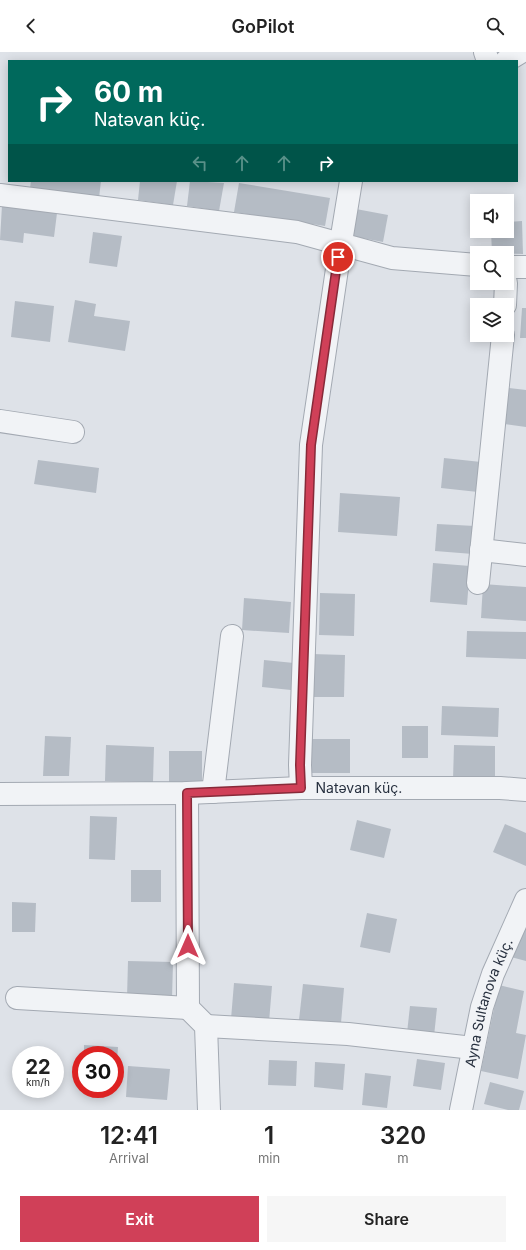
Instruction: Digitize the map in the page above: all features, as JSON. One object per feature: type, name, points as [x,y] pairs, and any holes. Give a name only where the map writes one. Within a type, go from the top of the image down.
[{"type":"street","points":[[508,60],[521,52]]},
{"type":"street","points":[[301,788],[300,765],[311,445],[340,242],[351,182]]},
{"type":"street","points":[[0,195],[297,232],[340,242],[367,252],[392,258],[470,265]]},
{"type":"street","points":[[514,268],[526,268]]},
{"type":"street","points":[[478,583],[502,342]]},
{"type":"street","points":[[0,421],[73,432]]},
{"type":"street","points":[[481,550],[526,555]]},
{"type":"street","points":[[213,792],[232,636]]},
{"type":"street","name":"Natəvan küç.","points":[[0,794],[187,793],[301,788],[500,788],[526,790]]},
{"type":"street","points":[[187,793],[188,1008]]},
{"type":"street","name":"Ayna Sultanova küç.","points":[[460,1110],[482,1007],[493,974],[526,900]]},
{"type":"street","points":[[17,998],[188,1008],[206,1026],[348,1034],[473,1048]]},
{"type":"street","points":[[206,1026],[209,1110]]},
{"type":"building","points":[[31,182],[101,182],[99,198],[30,188]]},
{"type":"building","points":[[140,182],[177,182],[173,205],[138,200]]},
{"type":"building","points":[[190,182],[224,183],[219,211],[187,206]]},
{"type":"building","points":[[239,183],[330,198],[325,226],[234,212]]},
{"type":"building","points":[[2,205],[57,213],[54,237],[24,233],[23,243],[0,240]]},
{"type":"building","points":[[356,209],[388,215],[383,242],[351,236]]},
{"type":"building","points":[[522,221],[523,254],[514,254],[514,246],[492,246],[491,238],[514,238],[514,222]]},
{"type":"building","points":[[93,232],[122,236],[117,267],[89,263]]},
{"type":"building","points":[[75,300],[96,304],[94,316],[130,321],[125,351],[68,342]]},
{"type":"building","points":[[15,301],[54,306],[50,342],[11,337]]},
{"type":"building","points":[[522,308],[526,308],[526,338],[520,338]]},
{"type":"building","points":[[509,388],[526,390],[526,427],[504,424]]},
{"type":"building","points":[[444,458],[481,462],[478,492],[441,488]]},
{"type":"building","points":[[38,460],[99,468],[96,493],[34,484]]},
{"type":"building","points":[[340,493],[400,497],[397,536],[338,532]]},
{"type":"building","points":[[437,524],[475,526],[473,554],[435,551]]},
{"type":"building","points":[[433,563],[470,566],[467,605],[430,602]]},
{"type":"building","points":[[483,584],[526,587],[526,621],[481,618]]},
{"type":"building","points":[[320,593],[355,594],[354,636],[319,635]]},
{"type":"building","points":[[244,598],[291,602],[289,633],[242,630]]},
{"type":"building","points":[[467,631],[526,632],[526,659],[466,657]]},
{"type":"building","points":[[312,654],[345,655],[344,697],[311,697]]},
{"type":"building","points":[[264,660],[294,663],[291,690],[262,687]]},
{"type":"building","points":[[442,706],[499,708],[498,737],[441,735]]},
{"type":"building","points":[[402,726],[428,726],[428,758],[402,758]]},
{"type":"building","points":[[45,736],[71,737],[69,776],[43,776]]},
{"type":"building","points":[[310,739],[350,739],[350,773],[310,773]]},
{"type":"building","points":[[106,745],[154,747],[153,782],[105,781]]},
{"type":"building","points":[[454,745],[495,746],[495,781],[453,780]]},
{"type":"building","points":[[169,751],[202,751],[202,782],[169,782]]},
{"type":"building","points":[[90,816],[117,817],[115,860],[89,859]]},
{"type":"building","points":[[357,820],[391,829],[384,858],[350,850]]},
{"type":"building","points":[[505,824],[526,833],[526,866],[493,852]]},
{"type":"building","points":[[131,870],[161,870],[161,902],[131,902]]},
{"type":"building","points":[[12,902],[36,903],[35,932],[12,932]]},
{"type":"building","points":[[367,913],[397,919],[390,953],[360,947]]},
{"type":"building","points":[[526,919],[526,961],[511,957]]},
{"type":"building","points":[[128,961],[173,962],[172,999],[127,998]]},
{"type":"building","points":[[234,983],[272,986],[269,1022],[231,1019]]},
{"type":"building","points":[[303,984],[344,988],[341,1023],[299,1020]]},
{"type":"building","points":[[499,985],[524,991],[516,1033],[526,1035],[518,1079],[481,1071]]},
{"type":"building","points":[[410,1006],[437,1008],[434,1036],[407,1033]]},
{"type":"building","points":[[417,1059],[445,1063],[441,1090],[413,1086]]},
{"type":"building","points":[[269,1060],[297,1061],[296,1086],[268,1085]]},
{"type":"building","points":[[315,1062],[345,1064],[343,1090],[314,1087]]},
{"type":"building","points":[[128,1066],[170,1069],[167,1100],[126,1097]]},
{"type":"building","points":[[365,1073],[391,1076],[387,1108],[362,1105]]},
{"type":"building","points":[[490,1082],[524,1091],[519,1110],[508,1110],[484,1104]]},
{"type":"route","points":[[188,946],[187,793],[301,788],[300,765],[307,600],[311,445],[338,257]]}]
